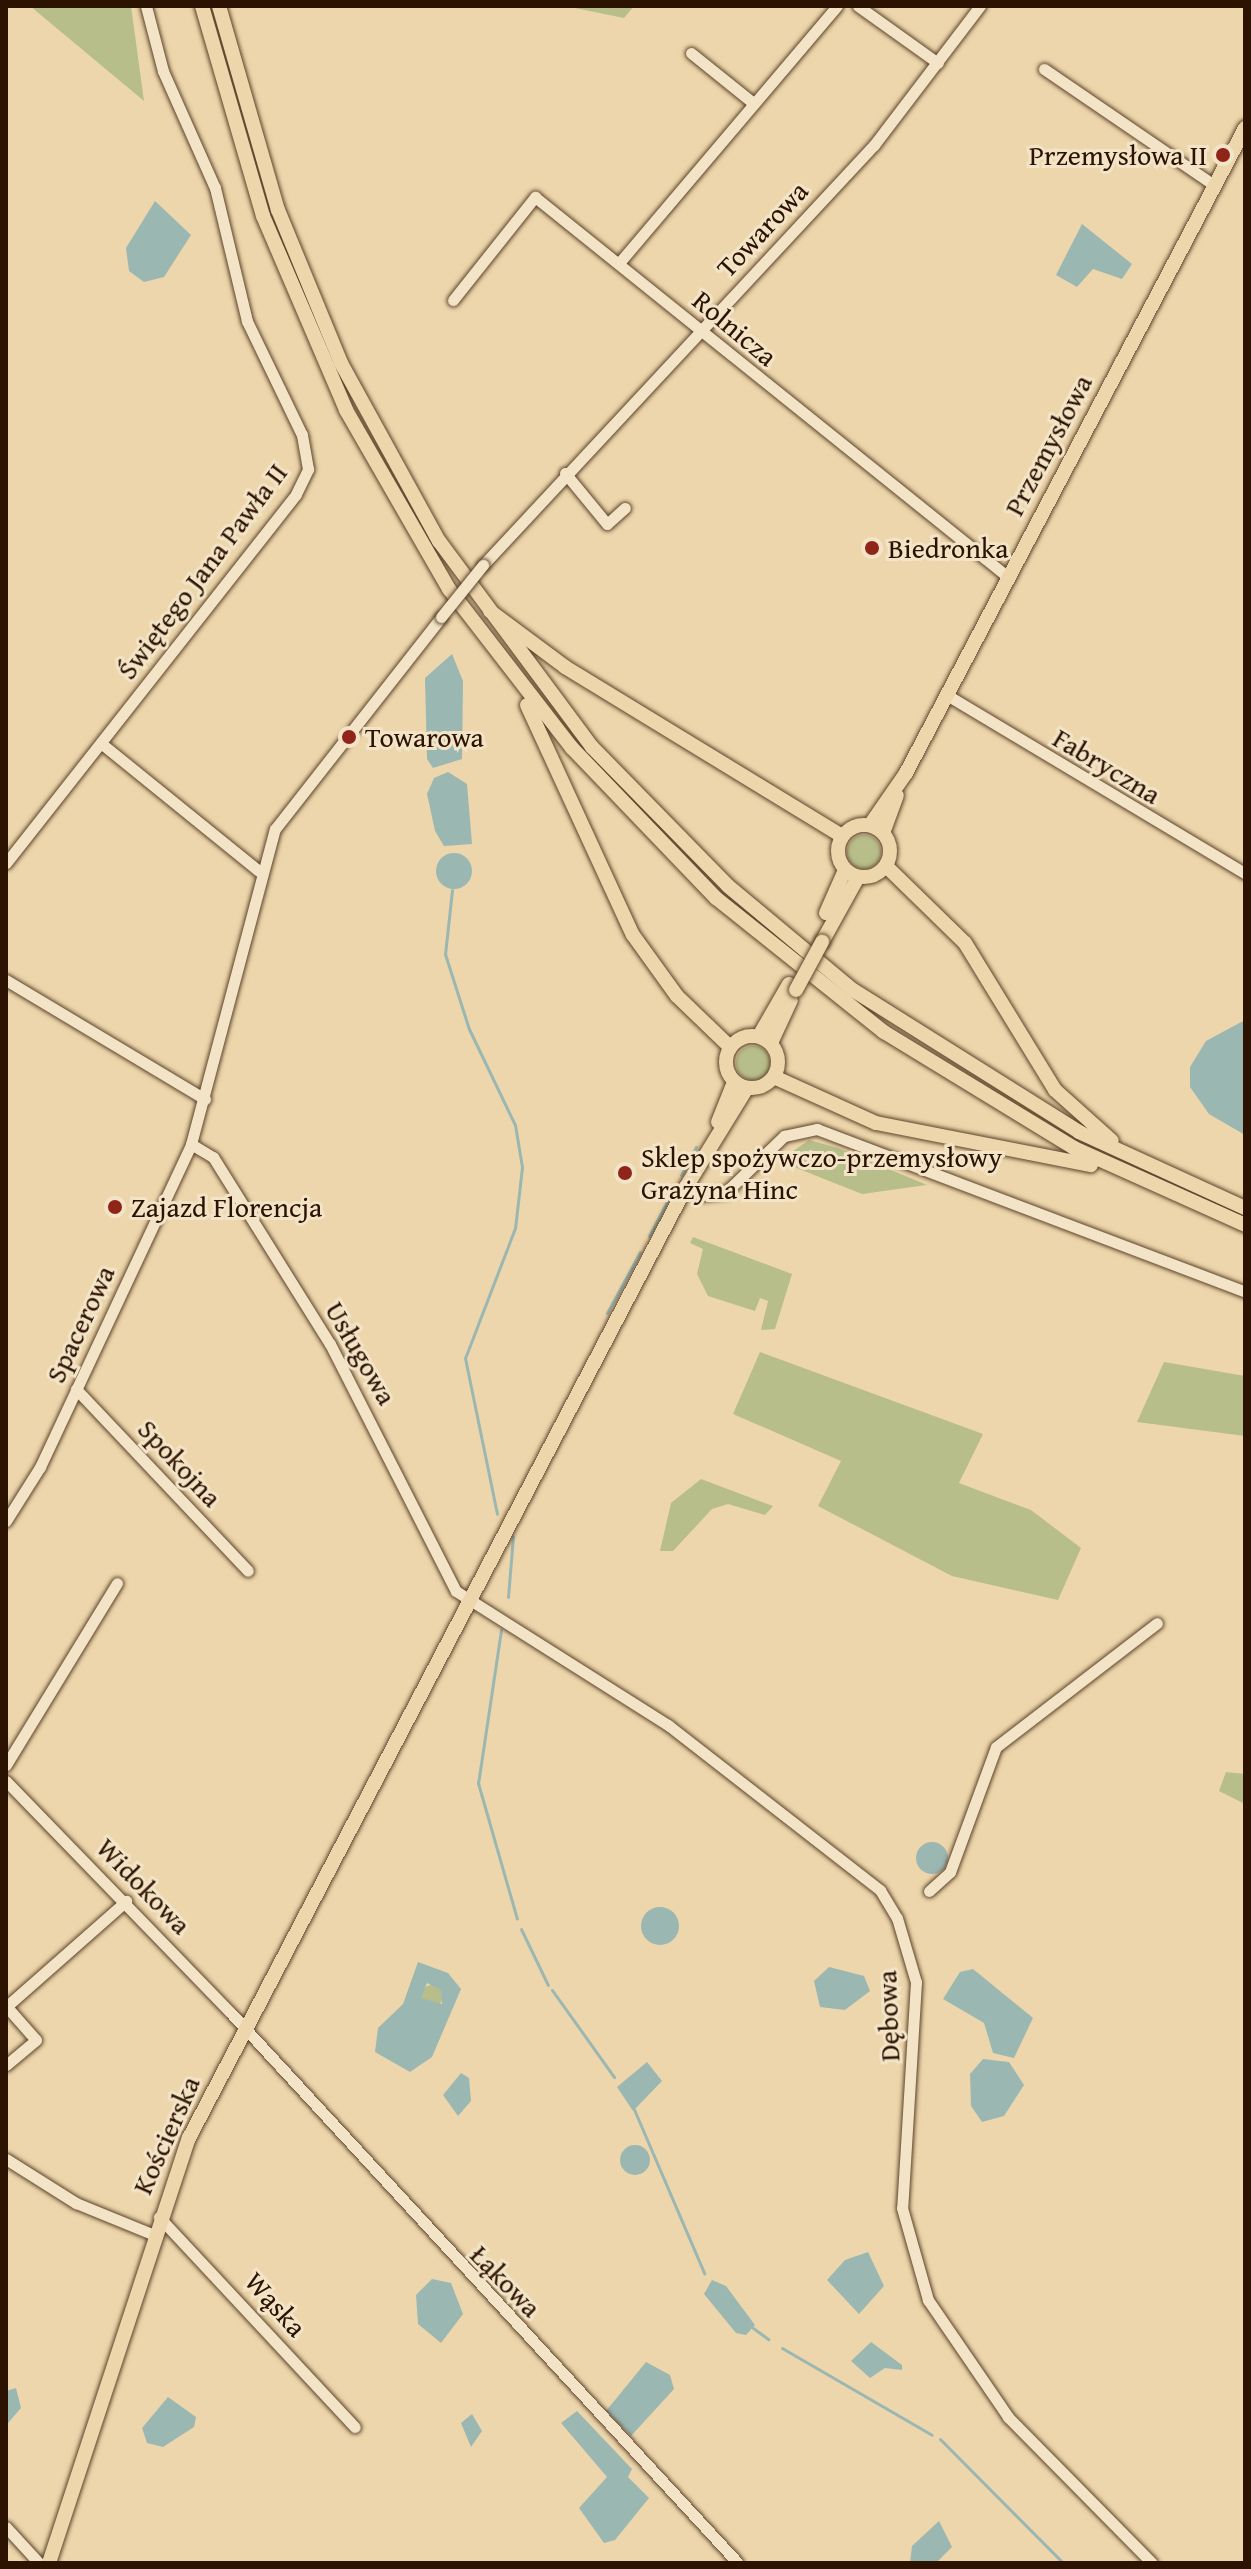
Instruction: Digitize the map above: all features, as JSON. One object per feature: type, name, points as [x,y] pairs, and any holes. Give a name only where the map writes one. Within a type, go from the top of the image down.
[{"type":"main road","points":[[202,6],[244,161],[327,370],[413,532],[521,686],[670,854],[792,963],[941,1070],[1147,1184]]},
{"type":"main road","points":[[219,6],[260,156],[317,309],[395,466],[487,610],[613,770],[778,931],[936,1048],[1149,1166],[1245,1208]]},
{"type":"main road","name":"Przemysłowa","points":[[883,833],[906,773],[1245,128]]},
{"type":"main road","points":[[487,610],[565,667],[842,836]]},
{"type":"main road","points":[[521,686],[633,935],[677,996],[730,1047]]},
{"type":"main road","name":"Przemysłowa","points":[[870,825],[906,773]]},
{"type":"main road","points":[[842,836],[870,825],[883,833],[891,853],[886,866]]},
{"type":"main road","points":[[842,836],[838,857],[852,873]]},
{"type":"main road","points":[[886,866],[965,943],[1055,1090],[1149,1166]]},
{"type":"main road","points":[[852,873],[886,866]]},
{"type":"main road","points":[[765,1040],[852,873]]},
{"type":"main road","points":[[730,1047],[765,1040]]},
{"type":"main road","points":[[765,1040],[779,1063],[774,1077]]},
{"type":"main road","points":[[730,1047],[726,1069],[740,1085]]},
{"type":"main road","points":[[686,1187],[740,1085],[774,1077],[889,1127],[1041,1150],[1147,1184],[1245,1225]]},
{"type":"main road","name":"Kościerska","points":[[49,2563],[152,2234],[244,2027],[686,1187]]},
{"type":"street","name":"Świętego Jana Pawła II","points":[[6,863],[301,487],[308,469],[302,435],[237,293],[215,188],[163,71],[146,6]]},
{"type":"street","points":[[619,263],[752,102],[837,6]]},
{"type":"street","points":[[858,6],[938,63]]},
{"type":"street","name":"Towarowa","points":[[191,1144],[205,1099],[259,871],[288,806],[483,565],[565,473],[874,145],[980,6]]},
{"type":"street","points":[[691,53],[752,102]]},
{"type":"street","points":[[1044,69],[1214,185]]},
{"type":"street","name":"Rolnicza","points":[[453,300],[535,197],[1008,577]]},
{"type":"street","points":[[565,473],[607,524],[625,508]]},
{"type":"street","name":"Fabryczna","points":[[947,695],[1245,873]]},
{"type":"street","points":[[102,744],[259,871]]},
{"type":"street","points":[[6,980],[205,1099]]},
{"type":"street","points":[[686,1187],[702,1195],[726,1192],[784,1136],[817,1129],[1245,1292]]},
{"type":"street","name":"Spacerowa","points":[[6,1521],[76,1389],[191,1144]]},
{"type":"street","name":"Usługowa","points":[[191,1144],[213,1157],[330,1344],[456,1591],[470,1597]]},
{"type":"street","name":"Spokojna","points":[[76,1389],[248,1571]]},
{"type":"street","points":[[6,1765],[117,1583]]},
{"type":"street","name":"Dębowa","points":[[470,1597],[668,1725],[880,1890],[897,1918],[916,1982],[902,2208],[923,2287],[1008,2417],[1152,2563]]},
{"type":"street","points":[[929,1891],[950,1872],[996,1747],[1157,1623]]},
{"type":"street","name":"Widokowa","points":[[6,1781],[126,1901],[244,2027]]},
{"type":"street","points":[[6,2065],[36,2040],[6,2006],[126,1901]]},
{"type":"street","name":"Łąkowa","points":[[244,2027],[738,2563]]},
{"type":"street","points":[[6,2159],[76,2203],[152,2234]]},
{"type":"street","name":"Wąska","points":[[159,2216],[355,2427]]},
{"type":"street","points":[[6,2527],[39,2563]]},
{"type":"green space","points":[[30,6],[131,6],[144,101]]},
{"type":"green space","points":[[565,6],[634,6],[624,18]]},
{"type":"green space","points":[[864,835],[876,840],[881,852],[876,864],[864,869],[852,864],[847,852],[852,840]]},
{"type":"green space","points":[[753,1046],[765,1051],[770,1063],[765,1075],[753,1080],[741,1075],[736,1063],[741,1051]]},
{"type":"green space","points":[[809,1140],[838,1148],[927,1185],[862,1194],[779,1161]]},
{"type":"green space","points":[[693,1237],[792,1274],[775,1329],[761,1330],[768,1301],[760,1298],[755,1311],[708,1296],[697,1274],[703,1249],[690,1243]]},
{"type":"green space","points":[[760,1352],[983,1434],[959,1483],[1031,1510],[1081,1548],[1058,1600],[952,1576],[818,1506],[841,1461],[733,1414]]},
{"type":"green space","points":[[1164,1362],[1245,1376],[1245,1436],[1137,1422]]},
{"type":"green space","points":[[701,1479],[773,1506],[765,1515],[728,1504],[712,1509],[673,1551],[660,1551],[671,1503]]},
{"type":"green space","points":[[1226,1772],[1245,1774],[1245,1804],[1219,1791]]},
{"type":"green space","points":[[428,1985],[436,1985],[443,1996],[436,2007],[428,2007],[421,2000],[421,1992]]},
{"type":"water","points":[[155,201],[191,235],[164,277],[144,282],[129,271],[126,248]]},
{"type":"water","points":[[1082,224],[1132,264],[1122,279],[1093,269],[1077,287],[1056,275]]},
{"type":"water","points":[[452,654],[463,681],[462,759],[433,768],[427,759],[425,678]]},
{"type":"water","points":[[448,772],[467,784],[472,844],[444,846],[435,831],[427,794],[434,778]]},
{"type":"water","points":[[454,853],[467,858],[472,871],[467,884],[454,889],[441,884],[436,871],[441,858]]},
{"type":"water","points":[[1245,1020],[1245,1135],[1209,1114],[1190,1087],[1190,1067],[1206,1041]]},
{"type":"water","points":[[932,1842],[944,1846],[948,1858],[944,1870],[932,1874],[920,1870],[916,1858],[920,1846]]},
{"type":"water","points":[[660,1907],[673,1913],[679,1926],[673,1939],[660,1945],[647,1939],[641,1926],[647,1913]]},
{"type":"water","points":[[418,1962],[448,1973],[461,1989],[432,2057],[410,2072],[375,2052],[378,2028],[403,2004]],"holes":[[[427,1983],[441,1990],[442,2004],[421,1998]]]},
{"type":"water","points":[[829,1967],[864,1976],[870,1991],[845,2010],[820,2007],[814,1981]]},
{"type":"water","points":[[973,1969],[1033,2018],[1014,2058],[993,2053],[984,2023],[943,1999],[960,1972]]},
{"type":"water","points":[[983,2059],[1009,2062],[1024,2085],[1004,2116],[982,2122],[971,2106],[970,2074]]},
{"type":"water","points":[[647,2062],[662,2081],[633,2111],[617,2087]]},
{"type":"water","points":[[461,2073],[469,2078],[471,2101],[458,2116],[443,2095]]},
{"type":"water","points":[[635,2145],[646,2149],[650,2160],[646,2171],[635,2175],[624,2171],[620,2160],[624,2149]]},
{"type":"water","points":[[868,2252],[884,2286],[859,2314],[827,2280],[845,2260]]},
{"type":"water","points":[[432,2279],[451,2283],[463,2314],[441,2343],[418,2324],[416,2295]]},
{"type":"water","points":[[712,2280],[726,2286],[755,2325],[746,2335],[736,2333],[704,2294]]},
{"type":"water","points":[[871,2342],[902,2365],[902,2370],[885,2368],[870,2378],[851,2361]]},
{"type":"water","points":[[646,2362],[670,2375],[674,2389],[631,2436],[606,2411]]},
{"type":"water","points":[[16,2388],[21,2408],[8,2423],[6,2391]]},
{"type":"water","points":[[168,2397],[196,2417],[194,2427],[163,2447],[147,2443],[142,2428]]},
{"type":"water","points":[[577,2411],[632,2469],[628,2477],[649,2498],[615,2540],[604,2543],[579,2508],[607,2477],[561,2423]]},
{"type":"water","points":[[472,2414],[482,2431],[471,2447],[461,2423]]},
{"type":"water","points":[[939,2521],[952,2547],[936,2563],[910,2563],[912,2546]]},
{"type":"waterway","points":[[452,890],[445,954],[469,1029],[515,1125],[522,1167],[515,1228],[465,1358],[497,1514]]},
{"type":"waterway","points":[[681,1175],[696,1147]]},
{"type":"waterway","points":[[649,1236],[673,1190]]},
{"type":"waterway","points":[[607,1313],[640,1252]]},
{"type":"waterway","points":[[508,1597],[513,1536]]},
{"type":"waterway","points":[[501,1630],[478,1783],[517,1919]]},
{"type":"waterway","points":[[521,1929],[548,1985]]},
{"type":"waterway","points":[[552,1990],[614,2077]]},
{"type":"waterway","points":[[633,2107],[704,2273]]},
{"type":"waterway","points":[[753,2328],[768,2339]]},
{"type":"waterway","points":[[782,2348],[932,2435]]},
{"type":"waterway","points":[[940,2439],[1063,2563]]},
{"type":"place","name":"Przemysłowa II","points":[[1223,155]]},
{"type":"place","name":"Biedronka","points":[[872,548]]},
{"type":"place","name":"Towarowa","points":[[349,737]]},
{"type":"place","name":"Sklep spożywczo-przemysłowy Grażyna Hinc","points":[[625,1173]]},
{"type":"place","name":"Zajazd Florencja","points":[[115,1207]]}]
